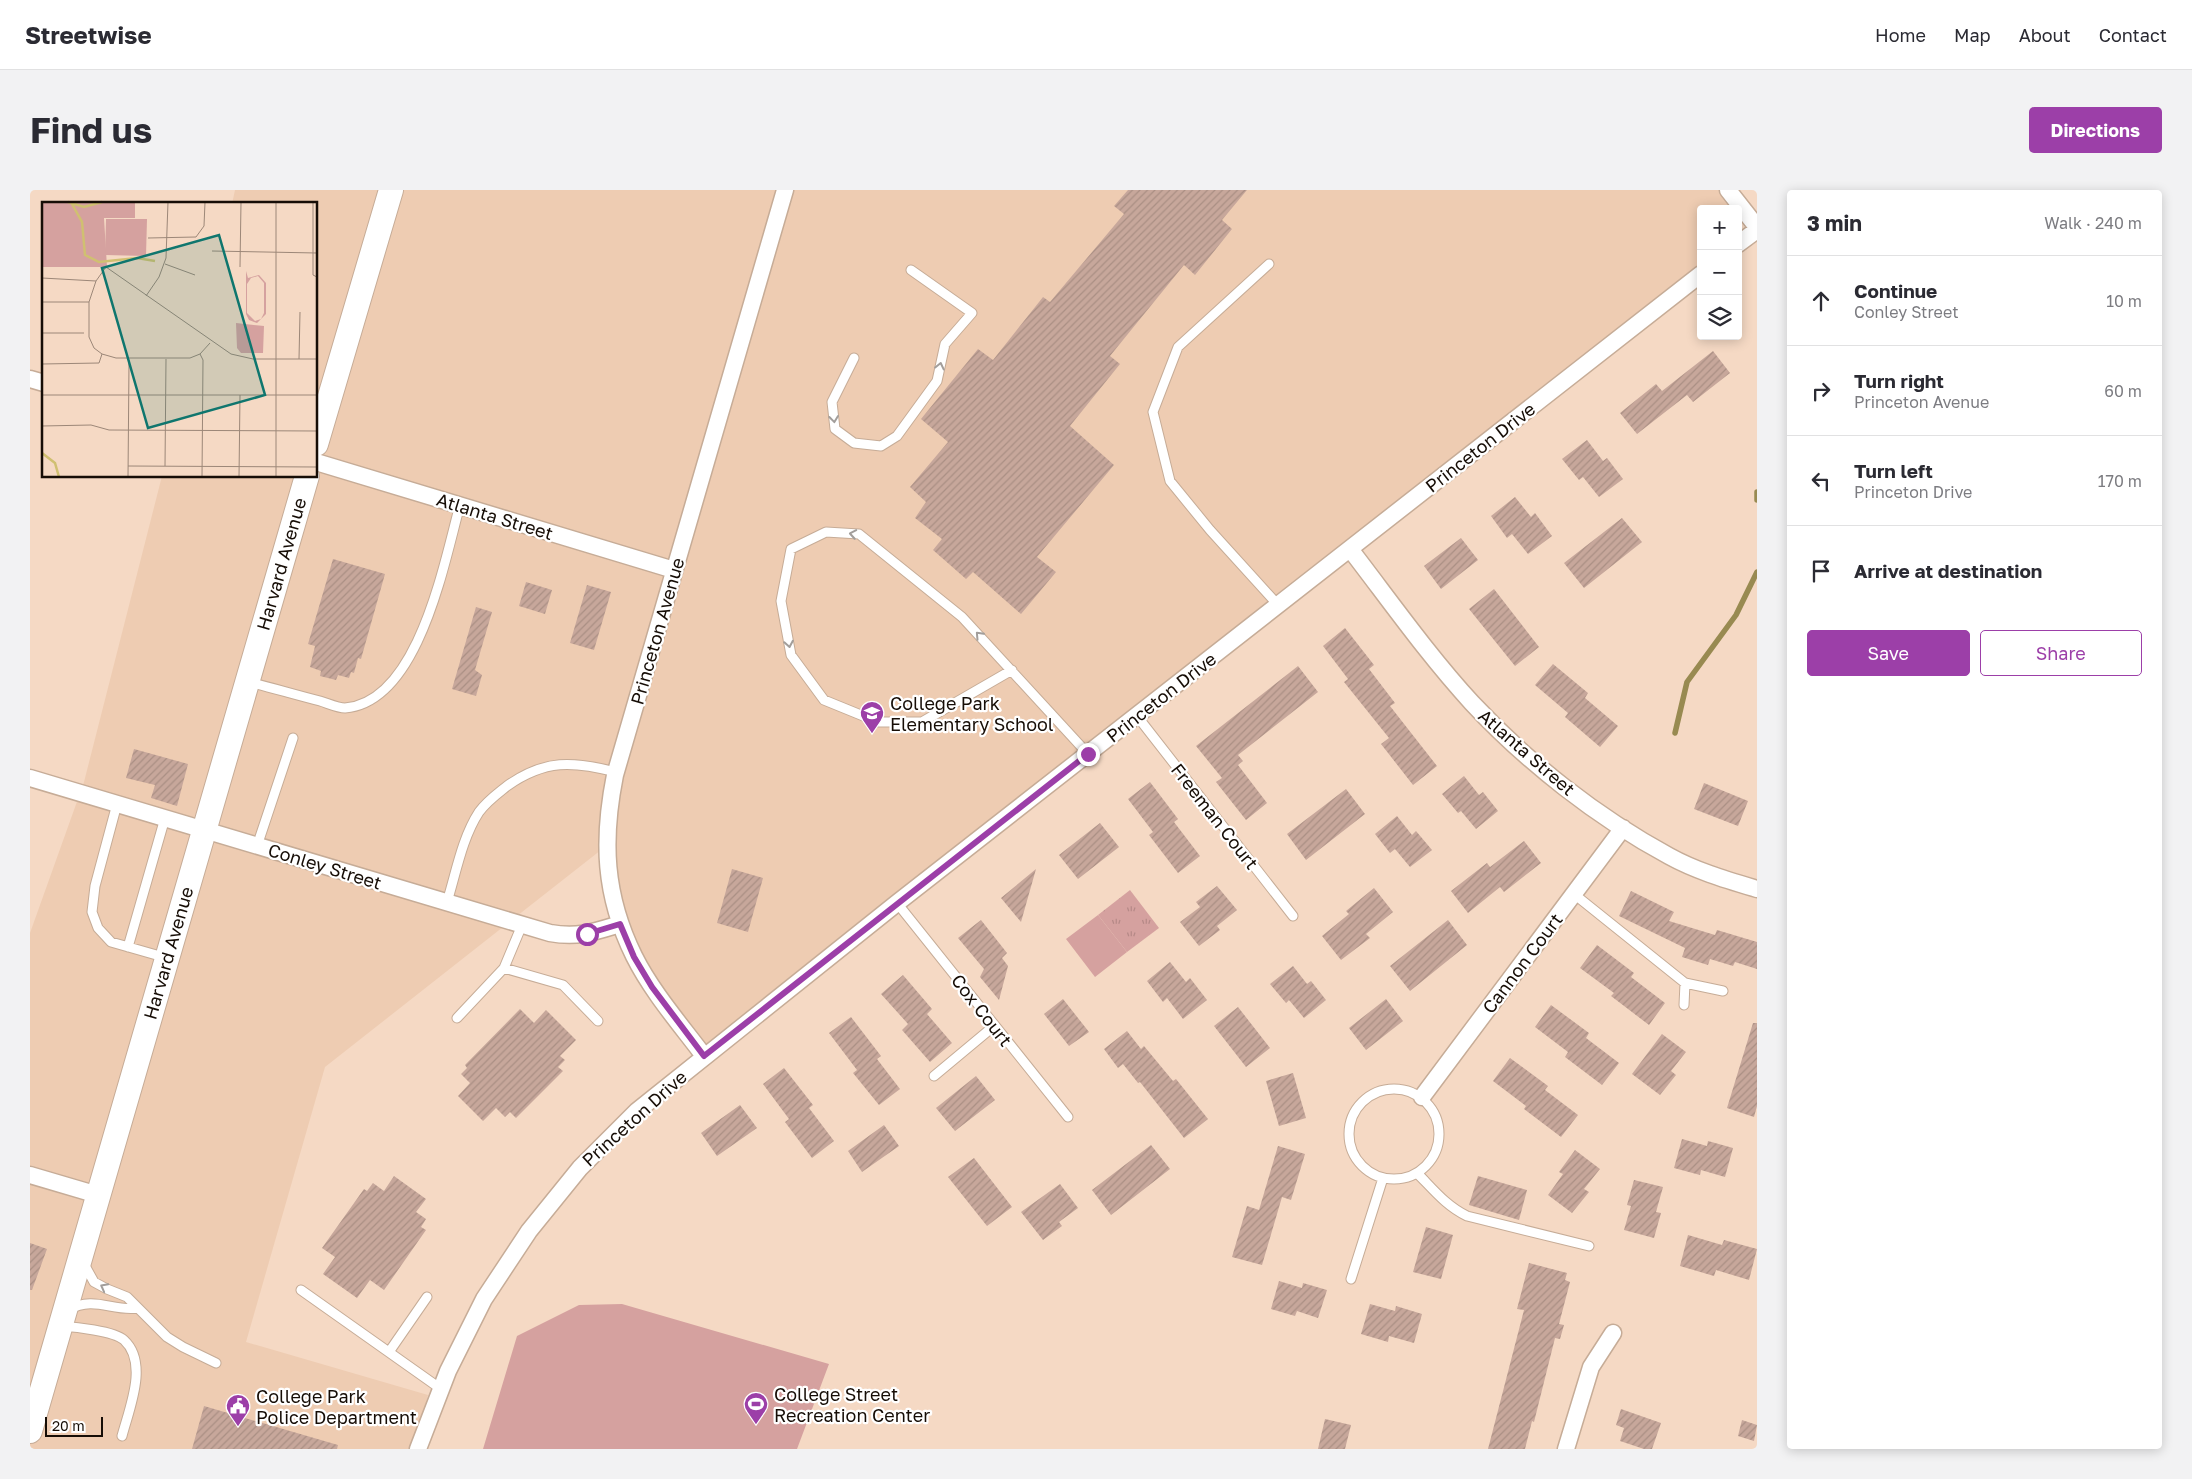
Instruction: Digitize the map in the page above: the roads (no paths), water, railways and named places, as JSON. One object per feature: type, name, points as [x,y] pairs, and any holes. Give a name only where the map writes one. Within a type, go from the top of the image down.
[{"type":"street","points":[[318,437],[391,190]]},
{"type":"street","name":"Princeton Avenue","points":[[704,1056],[652,987],[634,957],[620,924],[610,886],[606,848],[608,811],[616,772],[785,190]]},
{"type":"street","points":[[1728,190],[1757,228],[1742,241]]},
{"type":"street","name":"Princeton Drive","points":[[418,1449],[448,1371],[484,1299],[528,1231],[580,1168],[637,1111],[897,903],[1697,277]]},
{"type":"street","name":"Atlanta Street","points":[[318,463],[674,570]]},
{"type":"street","name":"Harvard Avenue","points":[[30,1431],[306,478]]},
{"type":"street","name":"Atlanta Street","points":[[1350,549],[1442,668],[1472,703],[1538,766],[1623,828],[1670,856],[1718,877],[1757,889]]},
{"type":"street","name":"Conley Street","points":[[30,778],[550,933],[569,936],[587,934],[620,924]]},
{"type":"street","name":"Cannon Court","points":[[1422,1098],[1623,828]]},
{"type":"street","points":[[30,1176],[98,1195]]},
{"type":"street","points":[[1566,1449],[1591,1367],[1613,1333]]},
{"type":"lane","points":[[1269,264],[1178,347],[1153,412],[1170,481],[1210,530],[1278,605]]},
{"type":"lane","points":[[854,358],[832,402],[835,429],[854,443],[882,446],[897,436],[937,381],[945,344],[972,313],[911,270]]},
{"type":"lane","points":[[247,681],[344,708],[360,704],[384,690],[397,677],[428,620],[460,505]]},
{"type":"lane","points":[[1012,670],[922,722],[878,722],[824,700],[791,655],[781,600],[791,549],[826,532],[859,534],[962,617],[1012,670],[1088,754]]},
{"type":"lane","name":"Freeman Court","points":[[1137,716],[1293,916]]},
{"type":"lane","points":[[257,846],[293,738]]},
{"type":"lane","points":[[447,902],[464,844],[479,813],[493,796],[518,778],[543,766],[586,764],[616,772]]},
{"type":"lane","points":[[117,804],[95,886],[92,912],[98,928],[111,942],[167,958]]},
{"type":"lane","points":[[128,947],[165,818]]},
{"type":"lane","points":[[1574,894],[1685,983],[1723,991]]},
{"type":"lane","name":"Cox Court","points":[[897,903],[1068,1117]]},
{"type":"lane","points":[[457,1018],[504,968],[522,924]]},
{"type":"lane","points":[[504,968],[563,985],[598,1021]]},
{"type":"lane","points":[[1684,1005],[1685,983]]},
{"type":"lane","points":[[934,1076],[994,1026]]},
{"type":"lane","points":[[1380,1090],[1402,1090],[1422,1098],[1432,1108],[1438,1122],[1440,1136],[1436,1150],[1428,1163],[1417,1173],[1400,1178],[1383,1178],[1370,1172],[1359,1162],[1352,1149],[1349,1135],[1351,1121],[1357,1108],[1368,1097],[1380,1090]]},
{"type":"lane","points":[[1417,1173],[1445,1203],[1467,1216],[1589,1246]]},
{"type":"lane","points":[[1351,1279],[1383,1178]]},
{"type":"lane","points":[[81,1256],[94,1282],[127,1297],[175,1342],[216,1363]]},
{"type":"lane","points":[[301,1290],[441,1388]]},
{"type":"lane","points":[[389,1352],[427,1297]]},
{"type":"lane","points":[[122,1436],[136,1383],[135,1358],[124,1340],[62,1319],[74,1307],[93,1302],[104,1303],[124,1310],[138,1308]]},
{"type":"waterway","points":[[1757,492],[1757,500]]},
{"type":"waterway","points":[[1675,733],[1687,682],[1736,615],[1757,572]]},
{"type":"place","name":"College Park Elementary School","points":[[872,734]]},
{"type":"place","name":"College Street Recreation Center","points":[[756,1425]]},
{"type":"place","name":"College Park Police Department","points":[[238,1427]]}]
